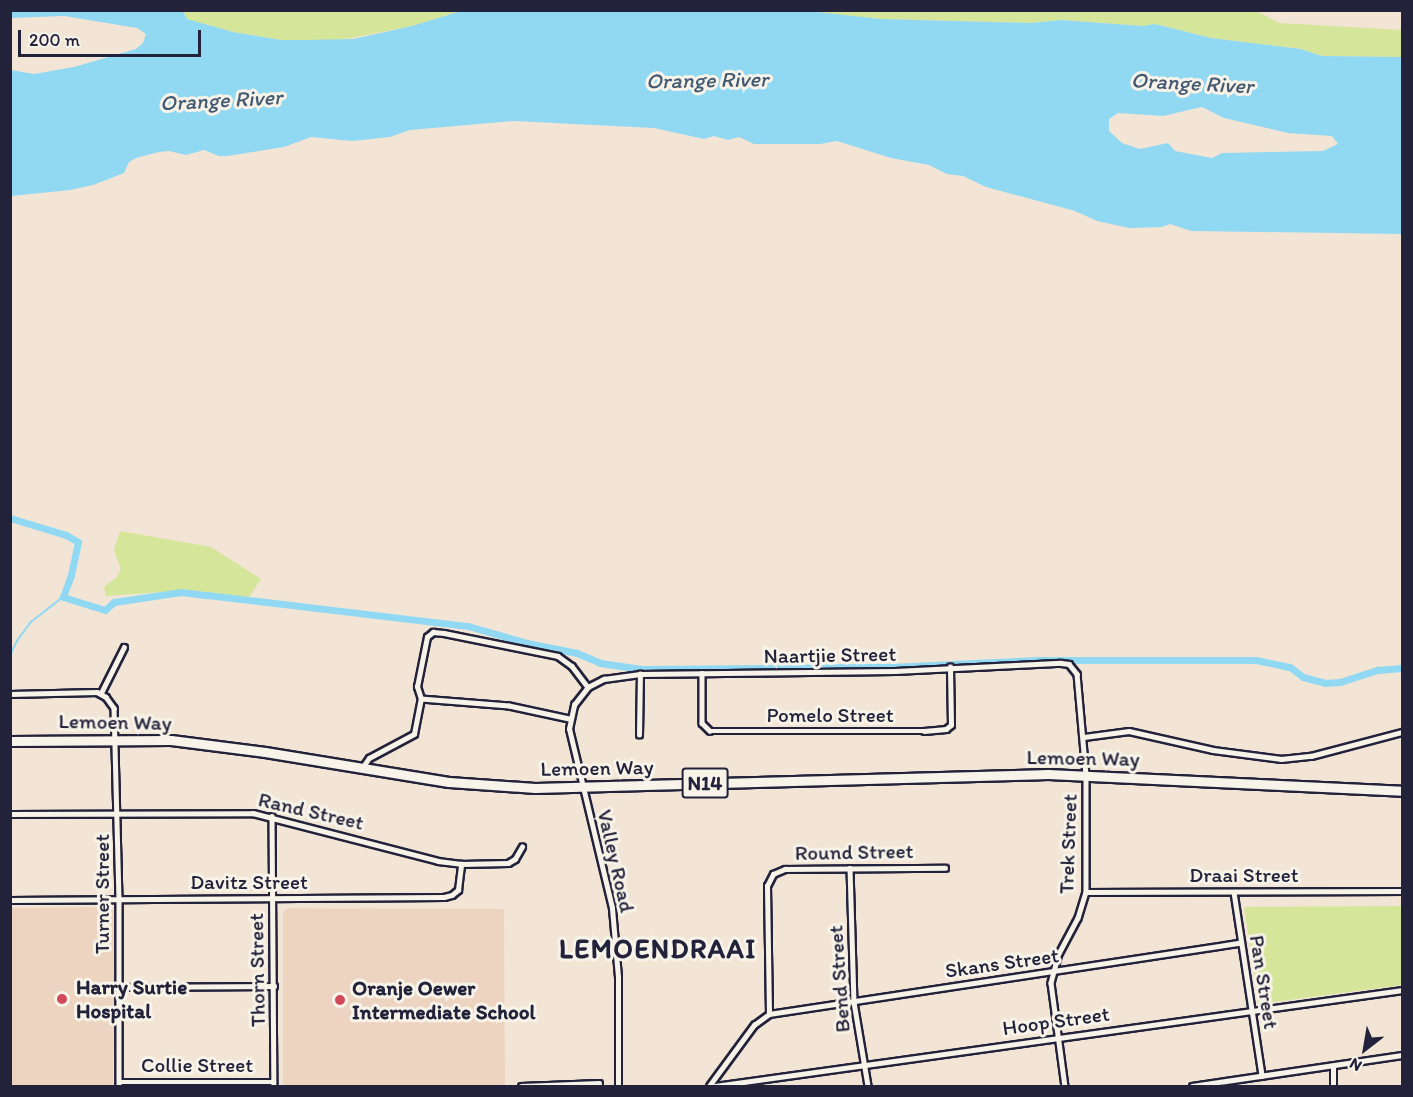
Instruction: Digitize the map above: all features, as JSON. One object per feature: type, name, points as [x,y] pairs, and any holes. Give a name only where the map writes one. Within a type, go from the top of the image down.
[{"type":"highway","name":"Lemoen Way","points":[[10,741],[114,738],[171,740],[265,752],[449,782],[535,788],[1086,774],[1402,791]]},
{"type":"street","points":[[362,768],[369,758],[414,734],[421,699],[417,687],[424,642],[433,632],[558,656],[572,666],[588,687],[574,705],[569,719],[508,706],[421,699]]},
{"type":"street","points":[[10,694],[101,693],[124,647]]},
{"type":"street","name":"Naartjie Street","points":[[588,687],[604,679],[640,674],[895,671],[1061,663],[1073,668]]},
{"type":"street","name":"Pomelo Street","points":[[702,673],[702,723],[710,731],[913,731],[946,729],[951,725],[950,667]]},
{"type":"street","name":"Trek Street","points":[[1065,1086],[1051,991],[1052,972],[1078,918],[1086,892],[1084,737],[1081,696],[1073,668]]},
{"type":"street","points":[[639,735],[640,674]]},
{"type":"street","name":"Turner Street","points":[[101,693],[114,708],[118,813],[119,1084]]},
{"type":"street","name":"Valley Road","points":[[569,719],[571,742],[612,908],[618,977],[618,1086]]},
{"type":"street","points":[[1084,737],[1129,731],[1213,750],[1281,759],[1311,756],[1402,732]]},
{"type":"street","name":"Rand Street","points":[[10,814],[242,813],[272,816],[427,858],[461,864],[508,863],[515,859],[522,847]]},
{"type":"street","name":"Thorn Street","points":[[272,816],[274,1084]]},
{"type":"street","name":"Davitz Street","points":[[10,900],[444,897],[458,890],[461,864]]},
{"type":"street","name":"Bend Street","points":[[850,868],[854,1002],[867,1086]]},
{"type":"street","name":"Round Street","points":[[769,1014],[768,880],[778,871],[785,869],[945,868]]},
{"type":"street","name":"Draai Street","points":[[1086,892],[1402,891]]},
{"type":"street","name":"Pan Street","points":[[1234,892],[1262,1076]]},
{"type":"street","name":"Skans Street","points":[[769,1014],[1241,943]]},
{"type":"street","points":[[118,987],[274,986]]},
{"type":"street","name":"Hoop Street","points":[[715,1086],[1251,1009],[1402,990]]},
{"type":"street","points":[[709,1086],[754,1025],[769,1014]]},
{"type":"street","points":[[1192,1086],[1402,1055]]},
{"type":"street","points":[[1333,1066],[1333,1086]]},
{"type":"street","points":[[521,1086],[599,1083]]},
{"type":"street","name":"Collie Street","points":[[119,1084],[274,1084]]},
{"type":"shaded area","name":"Harry Surtie Hospital","points":[[108,907],[115,911],[113,1086],[11,1086],[11,908]]},
{"type":"shaded area","points":[[288,908],[504,909],[505,1086],[283,1086],[283,913]]},
{"type":"green space","points":[[183,10],[461,11],[412,26],[341,40],[281,40],[233,32],[187,19]]},
{"type":"green space","points":[[799,11],[1257,11],[1279,23],[1402,30],[1402,57],[1322,56],[1301,49],[1211,38],[1155,24],[1142,26],[1061,20],[1031,23],[881,19]]},
{"type":"green space","points":[[120,531],[211,547],[261,579],[249,597],[176,591],[106,596],[104,587],[117,577],[121,569],[114,550]]},
{"type":"green space","points":[[1402,906],[1402,985],[1259,1004],[1244,907]]},
{"type":"water","name":"Orange River","points":[[11,10],[183,11],[187,19],[233,32],[281,40],[304,40],[353,39],[412,26],[461,11],[799,10],[881,19],[1031,23],[1061,20],[1142,26],[1155,24],[1211,38],[1301,49],[1322,56],[1402,57],[1402,234],[1191,231],[1170,224],[1162,227],[1129,228],[1097,221],[1075,211],[986,187],[963,176],[947,174],[929,165],[891,158],[837,141],[820,144],[754,144],[739,137],[728,140],[714,136],[704,139],[654,128],[514,121],[410,130],[390,137],[352,141],[311,137],[284,147],[227,156],[219,156],[204,150],[186,155],[169,151],[159,152],[136,158],[129,162],[124,173],[93,185],[70,190],[11,196],[11,70],[34,74],[74,67],[136,49],[143,43],[146,34],[137,28],[64,16],[11,18]],"holes":[[[1202,107],[1224,118],[1288,133],[1332,136],[1338,144],[1323,151],[1222,153],[1212,158],[1175,151],[1168,143],[1140,149],[1122,143],[1109,131],[1109,119],[1118,113],[1163,116]]]},
{"type":"waterway","points":[[10,518],[66,535],[78,542],[71,575],[63,597],[105,610],[114,602],[181,592],[468,626],[527,643],[577,653],[600,663],[642,669],[890,667],[1037,660],[1256,660],[1290,667],[1303,677],[1325,683],[1340,682],[1378,670],[1402,668]]},
{"type":"waterway","points":[[10,686],[11,653],[17,641],[31,622],[63,597]]},
{"type":"place","name":"Harry Surtie Hospital","points":[[62,999]]},
{"type":"place","name":"Oranje Oewer Intermediate School","points":[[340,1000]]},
{"type":"district","name":"LEMOENDRAAI","points":[[658,949]]}]
